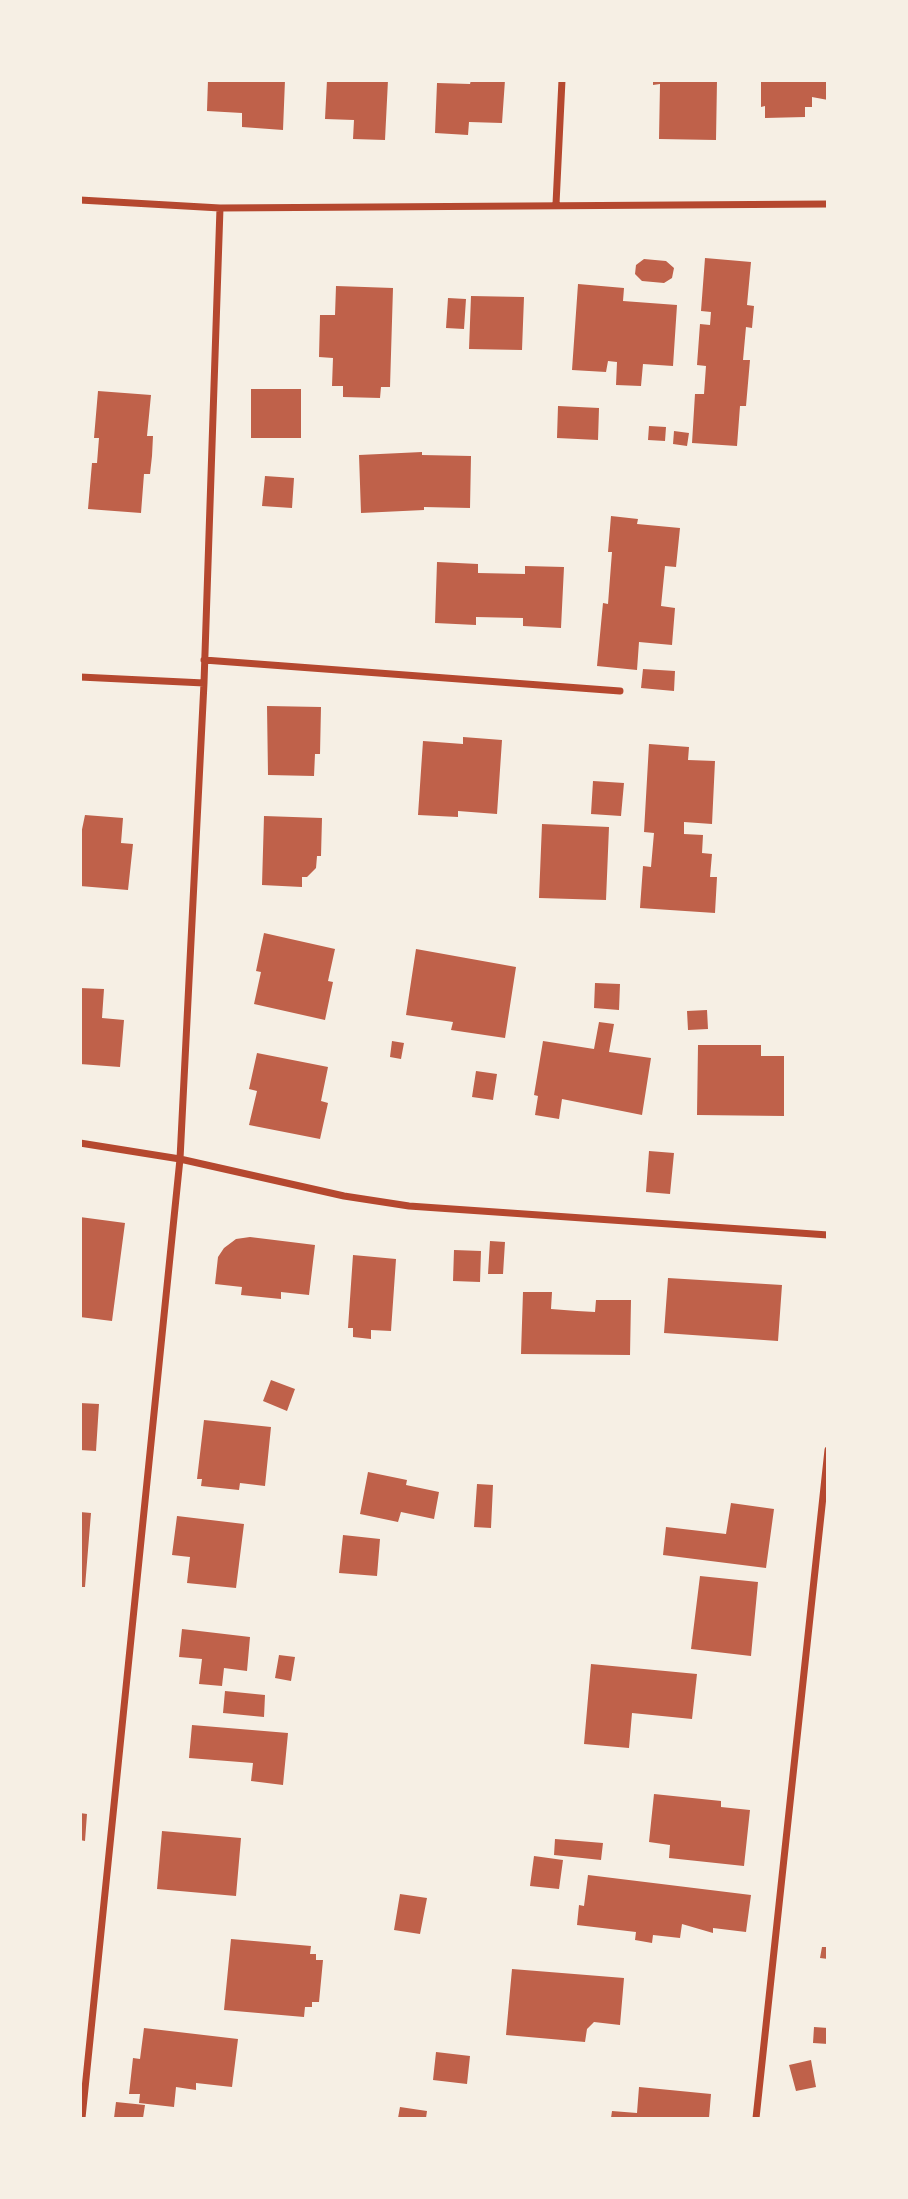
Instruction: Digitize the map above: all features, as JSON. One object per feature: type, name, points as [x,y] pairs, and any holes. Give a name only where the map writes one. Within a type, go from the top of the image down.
[{"type":"street","points":[[556,204],[562,80]]},
{"type":"street","points":[[80,200],[220,208],[828,204]]},
{"type":"street","points":[[82,2119],[180,1159],[204,683],[220,208]]},
{"type":"street","points":[[204,660],[620,691]]},
{"type":"street","points":[[80,677],[204,683]]},
{"type":"street","points":[[80,1143],[180,1159],[344,1196],[409,1206],[828,1235]]},
{"type":"street","points":[[756,2119],[828,1450]]},
{"type":"building","points":[[208,80],[285,80],[283,130],[242,127],[242,113],[207,111]]},
{"type":"building","points":[[327,80],[388,80],[385,140],[353,139],[354,120],[325,119]]},
{"type":"building","points":[[471,80],[505,80],[502,123],[469,122],[468,135],[435,133],[437,83],[470,84]]},
{"type":"building","points":[[653,80],[717,80],[716,140],[659,139],[660,84],[653,85]]},
{"type":"building","points":[[761,80],[828,80],[828,100],[812,97],[812,107],[805,107],[805,117],[765,118],[765,106],[761,107]]},
{"type":"building","points":[[705,258],[751,262],[747,305],[754,306],[752,328],[746,327],[743,360],[750,360],[746,406],[740,406],[737,446],[692,443],[695,394],[704,394],[706,366],[697,365],[700,324],[710,325],[711,312],[701,311]]},
{"type":"building","points":[[644,259],[666,261],[674,268],[672,278],[664,283],[642,281],[635,274],[636,265]]},
{"type":"building","points":[[578,284],[624,288],[623,301],[677,305],[673,366],[643,364],[641,386],[616,385],[617,362],[608,361],[606,372],[572,370]]},
{"type":"building","points":[[336,286],[393,288],[390,387],[381,387],[380,398],[343,397],[343,386],[332,386],[333,358],[319,357],[320,315],[335,315]]},
{"type":"building","points":[[471,296],[524,297],[522,350],[469,349]]},
{"type":"building","points":[[448,298],[466,299],[464,329],[446,328]]},
{"type":"building","points":[[251,389],[301,389],[301,438],[251,438]]},
{"type":"building","points":[[98,391],[151,395],[147,436],[153,436],[152,456],[150,474],[144,474],[141,513],[88,509],[92,463],[97,463],[99,438],[94,438]]},
{"type":"building","points":[[558,406],[599,408],[598,440],[557,438]]},
{"type":"building","points":[[649,426],[666,427],[665,441],[648,440]]},
{"type":"building","points":[[674,431],[689,433],[687,446],[673,444]]},
{"type":"building","points":[[422,452],[422,455],[471,456],[470,508],[424,507],[424,510],[361,513],[359,455]]},
{"type":"building","points":[[265,476],[294,478],[292,508],[262,506]]},
{"type":"building","points":[[611,516],[638,519],[637,524],[680,528],[676,567],[665,566],[661,606],[675,608],[672,645],[639,642],[637,670],[597,666],[603,603],[608,604],[612,552],[608,552]]},
{"type":"building","points":[[437,562],[478,564],[478,573],[525,574],[525,566],[564,567],[561,628],[523,626],[523,618],[476,617],[476,625],[435,623]]},
{"type":"building","points":[[643,669],[675,671],[674,691],[641,688]]},
{"type":"building","points":[[267,706],[321,707],[320,754],[315,754],[314,776],[268,775]]},
{"type":"building","points":[[463,737],[502,740],[497,814],[458,811],[458,817],[418,815],[423,741],[463,744]]},
{"type":"building","points":[[649,744],[689,747],[688,760],[715,761],[712,824],[684,822],[684,834],[703,835],[702,853],[712,854],[710,877],[717,877],[715,913],[640,908],[643,866],[651,867],[654,833],[644,832]]},
{"type":"building","points":[[593,781],[624,783],[621,816],[591,814]]},
{"type":"building","points":[[85,815],[123,818],[121,843],[133,844],[128,890],[80,886],[80,839]]},
{"type":"building","points":[[264,816],[322,818],[321,856],[317,856],[316,868],[307,877],[302,877],[302,887],[262,885]]},
{"type":"building","points":[[542,824],[609,827],[606,900],[539,898]]},
{"type":"building","points":[[264,933],[335,949],[328,981],[333,982],[325,1020],[254,1004],[261,972],[256,971]]},
{"type":"building","points":[[416,949],[516,967],[505,1038],[451,1030],[453,1022],[406,1015]]},
{"type":"building","points":[[595,983],[620,984],[619,1010],[594,1008]]},
{"type":"building","points":[[80,988],[104,989],[102,1018],[124,1020],[120,1067],[80,1064]]},
{"type":"building","points":[[707,1010],[708,1029],[688,1030],[687,1011]]},
{"type":"building","points":[[599,1022],[614,1024],[609,1052],[651,1058],[642,1115],[562,1099],[559,1119],[535,1115],[538,1096],[534,1095],[543,1041],[594,1049]]},
{"type":"building","points":[[392,1041],[404,1043],[401,1059],[390,1057]]},
{"type":"building","points":[[698,1045],[761,1045],[761,1056],[784,1056],[784,1116],[697,1115]]},
{"type":"building","points":[[257,1053],[328,1067],[321,1101],[328,1103],[320,1139],[249,1125],[257,1091],[249,1089]]},
{"type":"building","points":[[476,1071],[497,1074],[493,1100],[472,1097]]},
{"type":"building","points":[[649,1151],[674,1153],[670,1194],[646,1192]]},
{"type":"building","points":[[80,1217],[125,1223],[112,1321],[80,1317]]},
{"type":"building","points":[[250,1237],[315,1245],[309,1295],[281,1292],[281,1299],[241,1295],[242,1287],[215,1284],[218,1257],[224,1248],[236,1239]]},
{"type":"building","points":[[490,1241],[505,1242],[503,1274],[488,1274]]},
{"type":"building","points":[[454,1250],[481,1251],[480,1282],[453,1281]]},
{"type":"building","points":[[353,1255],[396,1259],[391,1331],[371,1330],[371,1339],[353,1337],[353,1328],[348,1328]]},
{"type":"building","points":[[668,1278],[782,1285],[778,1341],[664,1333]]},
{"type":"building","points":[[523,1292],[552,1292],[551,1309],[577,1311],[595,1312],[596,1300],[631,1300],[630,1355],[521,1354]]},
{"type":"building","points":[[271,1380],[295,1389],[287,1411],[263,1401]]},
{"type":"building","points":[[80,1403],[99,1404],[96,1451],[80,1450]]},
{"type":"building","points":[[204,1420],[271,1427],[265,1486],[240,1483],[239,1490],[201,1486],[202,1479],[197,1479]]},
{"type":"building","points":[[368,1472],[407,1480],[406,1485],[439,1492],[434,1519],[401,1512],[398,1522],[360,1514]]},
{"type":"building","points":[[477,1484],[493,1485],[491,1528],[474,1527]]},
{"type":"building","points":[[731,1503],[774,1509],[766,1568],[663,1555],[666,1527],[726,1534]]},
{"type":"building","points":[[80,1512],[91,1513],[85,1587],[80,1587]]},
{"type":"building","points":[[177,1516],[244,1524],[236,1588],[187,1583],[190,1557],[172,1555]]},
{"type":"building","points":[[343,1535],[380,1539],[377,1576],[339,1573]]},
{"type":"building","points":[[700,1576],[758,1582],[751,1656],[691,1649]]},
{"type":"building","points":[[182,1629],[250,1637],[247,1671],[224,1668],[222,1686],[199,1684],[202,1659],[179,1657]]},
{"type":"building","points":[[279,1655],[295,1657],[291,1681],[275,1678]]},
{"type":"building","points":[[591,1664],[697,1674],[692,1719],[632,1713],[629,1748],[584,1744]]},
{"type":"building","points":[[225,1691],[265,1695],[264,1717],[223,1713]]},
{"type":"building","points":[[192,1725],[288,1733],[283,1785],[251,1781],[253,1763],[189,1758]]},
{"type":"building","points":[[654,1794],[721,1801],[721,1807],[750,1810],[744,1866],[669,1858],[670,1845],[649,1842]]},
{"type":"building","points":[[80,1813],[87,1814],[85,1841],[80,1840]]},
{"type":"building","points":[[162,1831],[241,1838],[236,1896],[157,1889]]},
{"type":"building","points":[[555,1839],[603,1843],[601,1860],[554,1855]]},
{"type":"building","points":[[534,1856],[563,1860],[559,1889],[530,1886]]},
{"type":"building","points":[[588,1875],[751,1895],[746,1932],[713,1928],[713,1933],[682,1924],[680,1938],[653,1935],[652,1943],[635,1940],[636,1932],[577,1925],[579,1905],[584,1906]]},
{"type":"building","points":[[400,1894],[427,1898],[420,1934],[394,1930]]},
{"type":"building","points":[[231,1939],[311,1946],[310,1954],[316,1954],[316,1960],[323,1960],[319,2002],[312,2002],[312,2007],[305,2007],[304,2017],[224,2010]]},
{"type":"building","points":[[822,1947],[828,1947],[828,1959],[820,1958]]},
{"type":"building","points":[[512,1969],[624,1978],[620,2025],[594,2022],[587,2029],[585,2042],[506,2035]]},
{"type":"building","points":[[814,2027],[828,2028],[828,2044],[813,2043]]},
{"type":"building","points":[[144,2028],[238,2039],[232,2087],[196,2083],[196,2090],[176,2087],[174,2107],[139,2103],[140,2094],[129,2094],[133,2058],[140,2059]]},
{"type":"building","points":[[436,2052],[470,2056],[467,2084],[433,2080]]},
{"type":"building","points":[[811,2060],[816,2087],[796,2091],[789,2065]]},
{"type":"building","points":[[639,2087],[711,2094],[709,2118],[611,2118],[612,2111],[637,2113]]},
{"type":"building","points":[[116,2102],[145,2105],[143,2118],[114,2118]]},
{"type":"building","points":[[400,2107],[427,2111],[426,2118],[398,2118]]}]
